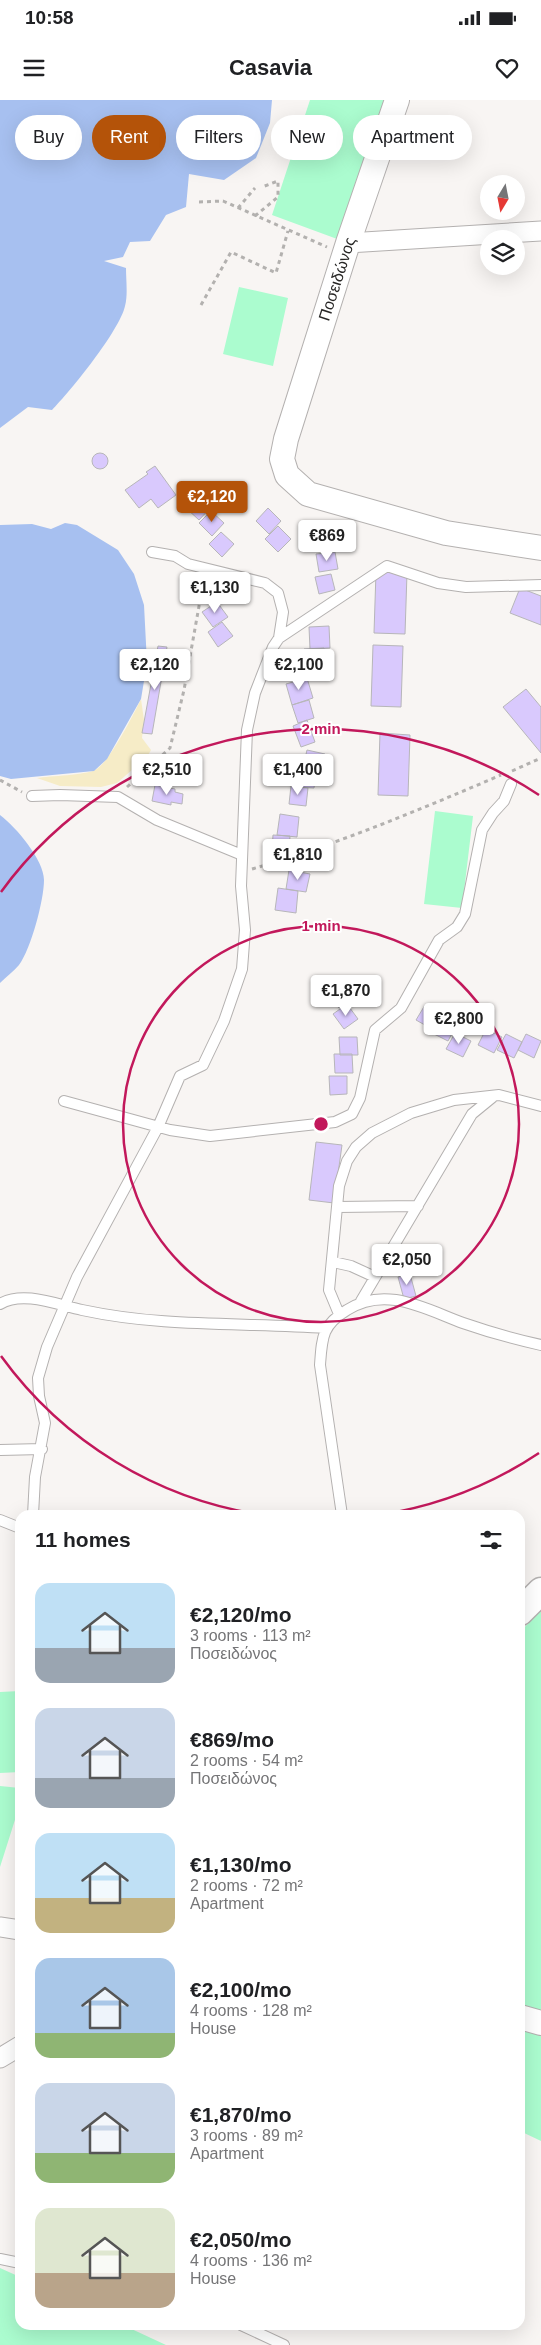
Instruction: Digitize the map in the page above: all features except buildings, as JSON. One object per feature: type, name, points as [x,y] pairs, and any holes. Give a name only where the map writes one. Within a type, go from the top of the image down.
[{"type":"main road","points":[[525,1607],[541,1591]]},
{"type":"street","name":"Ποσειδώνος","points":[[397,100],[346,249],[286,439],[282,459],[287,475],[308,494],[446,533],[541,548]]},
{"type":"street","points":[[346,249],[541,231]]},
{"type":"street","points":[[0,1927],[15,1929]]},
{"type":"street","points":[[525,2018],[541,2023]]},
{"type":"street","points":[[0,2058],[15,2049]]},
{"type":"lane","points":[[152,552],[175,556],[188,564],[265,582],[278,593],[283,612],[279,638]]},
{"type":"lane","points":[[33,1510],[35,1477],[42,1449],[45,1423],[39,1396],[38,1378],[46,1347],[108,1216],[158,1127],[180,1076],[203,1065],[224,1021],[242,969],[245,930],[241,872],[247,730],[255,693],[273,647],[279,638],[387,566],[438,584],[466,587],[541,585]]},
{"type":"lane","points":[[64,1101],[158,1127],[210,1136],[335,1122],[352,1114],[360,1098],[375,1030],[400,1008],[439,940],[457,927],[466,914],[482,830],[493,813],[504,801],[511,784]]},
{"type":"lane","points":[[32,796],[118,797],[158,820],[242,855]]},
{"type":"lane","points":[[339,1314],[329,1290],[339,1186],[347,1161],[356,1147],[372,1133],[410,1113],[454,1100],[494,1096],[541,1106]]},
{"type":"lane","points":[[361,1301],[472,1114],[494,1096]]},
{"type":"lane","points":[[338,1206],[418,1206]]},
{"type":"lane","points":[[333,1262],[351,1266],[375,1277]]},
{"type":"lane","points":[[0,1304],[23,1298],[160,1323],[326,1328]]},
{"type":"lane","points":[[341,1510],[320,1364],[322,1341],[326,1328],[339,1314],[361,1301],[381,1298],[415,1304],[501,1336],[541,1345]]},
{"type":"lane","points":[[0,1450],[42,1449]]},
{"type":"lane","points":[[0,1520],[15,1526]]},
{"type":"lane","points":[[0,2259],[15,2262]]},
{"type":"lane","points":[[252,2330],[284,2345]]},
{"type":"path","points":[[255,216],[278,196],[278,181],[262,187]]},
{"type":"path","points":[[238,208],[255,188]]},
{"type":"path","points":[[199,202],[223,201],[288,230],[346,249]]},
{"type":"path","points":[[201,304],[231,252],[276,273],[288,230]]},
{"type":"path","points":[[118,797],[138,775],[170,748],[184,690],[201,595],[188,564]]},
{"type":"path","points":[[241,872],[308,852],[406,816],[541,758]]},
{"type":"path","points":[[0,780],[32,796]]},
{"type":"green space","points":[[310,100],[397,100],[392,115],[353,115],[353,160],[376,160],[348,243],[272,215],[290,160],[343,160],[343,115],[305,115]]},
{"type":"green space","points":[[239,287],[288,298],[273,366],[223,354]]},
{"type":"green space","points":[[435,811],[473,816],[462,908],[424,904]]},
{"type":"green space","points":[[541,1610],[541,2141],[525,2133],[525,1627]]},
{"type":"green space","points":[[15,1691],[15,1772],[0,1773],[0,1692]]},
{"type":"green space","points":[[0,1786],[15,1788],[15,1820],[0,1867]]},
{"type":"green space","points":[[0,2268],[15,2275],[15,2330],[134,2330],[166,2345],[0,2345]]},
{"type":"sand","points":[[141,699],[144,720],[142,738],[151,750],[147,757],[117,783],[101,787],[60,786],[37,778],[90,772],[101,766],[114,748]]},
{"type":"water","points":[[0,100],[272,100],[270,123],[261,146],[261,115],[176,115],[176,160],[253,160],[224,180],[189,174],[186,207],[166,215],[150,241],[130,242],[123,257],[104,261],[126,268],[126,302],[114,330],[70,390],[52,410],[28,407],[0,428]]},
{"type":"water","points":[[65,523],[77,525],[118,550],[134,574],[144,605],[147,663],[141,699],[107,759],[94,771],[11,779],[0,776],[0,525],[32,524],[51,529]]},
{"type":"water","points":[[0,815],[14,827],[28,844],[43,872],[44,880],[39,911],[24,958],[0,983]]}]
